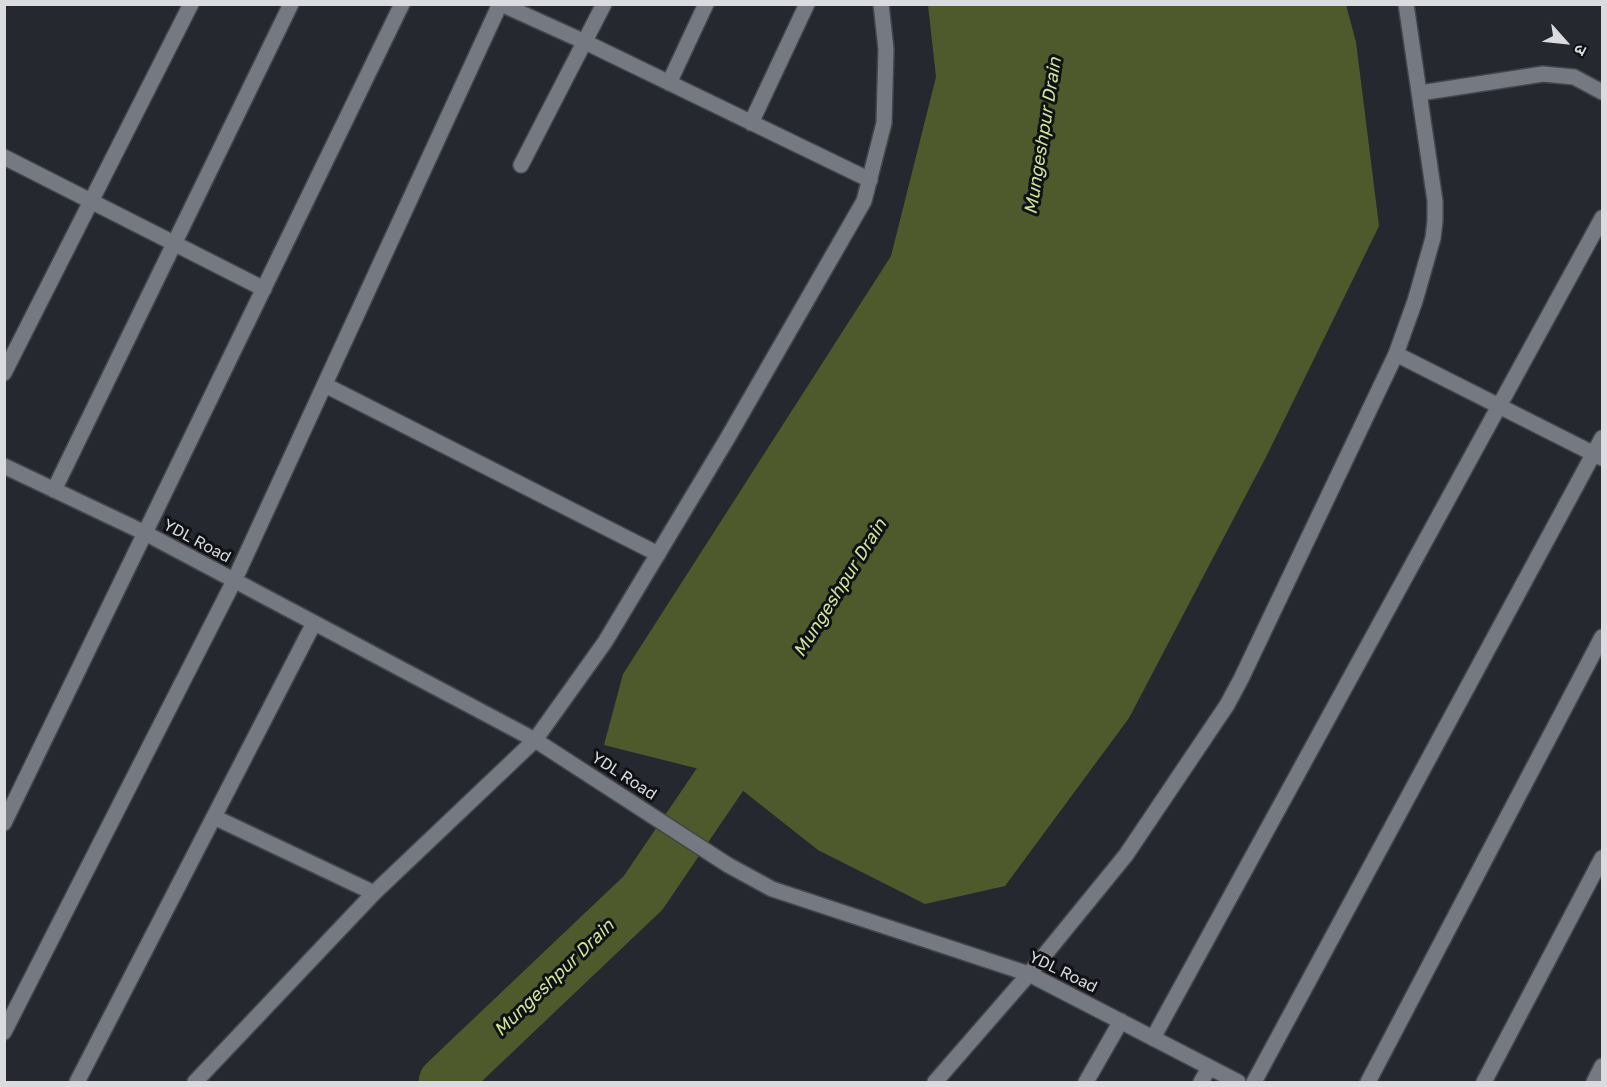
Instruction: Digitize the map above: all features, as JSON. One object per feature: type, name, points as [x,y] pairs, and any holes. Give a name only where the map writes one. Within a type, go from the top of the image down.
[{"type":"street","points":[[4,373],[191,4]]},
{"type":"street","points":[[54,490],[291,4]]},
{"type":"street","points":[[4,823],[402,4]]},
{"type":"street","points":[[4,1032],[234,581],[500,4],[585,42],[870,180]]},
{"type":"street","points":[[521,165],[604,4]]},
{"type":"street","points":[[669,83],[706,4]]},
{"type":"street","points":[[751,123],[807,4]]},
{"type":"street","points":[[195,1083],[374,893],[535,740],[595,657],[727,439],[864,201],[884,123],[885,49],[881,4]]},
{"type":"street","points":[[935,1083],[1029,974],[1126,855],[1227,705],[1396,354],[1415,301],[1433,238],[1435,221],[1435,201],[1406,4]]},
{"type":"street","points":[[1420,93],[1543,74],[1574,77],[1602,92]]},
{"type":"street","points":[[4,157],[264,290]]},
{"type":"street","points":[[1153,1038],[1501,407],[1602,218]]},
{"type":"street","points":[[1396,354],[1598,456]]},
{"type":"street","points":[[325,385],[658,554]]},
{"type":"street","points":[[1254,1083],[1598,456],[1602,438]]},
{"type":"street","name":"YDL Road","points":[[4,466],[145,533],[535,740],[728,865],[772,889],[1029,974],[1238,1083]]},
{"type":"street","points":[[77,1083],[314,623]]},
{"type":"street","points":[[1368,1083],[1602,637]]},
{"type":"street","points":[[214,817],[374,893]]},
{"type":"street","points":[[1484,1083],[1602,858]]},
{"type":"street","points":[[1086,1083],[1121,1022]]},
{"type":"street","points":[[1594,1083],[1602,1066]]},
{"type":"street","points":[[1201,1083],[1209,1068]]},
{"type":"water","points":[[928,5],[1346,5],[1356,42],[1379,226],[1267,455],[1129,718],[1005,886],[925,904],[818,850],[723,775],[604,745],[623,674],[891,256],[936,77]]},
{"type":"waterway","name":"Mungeshpur Drain","points":[[444,1082],[643,893],[723,775],[759,717]]}]
